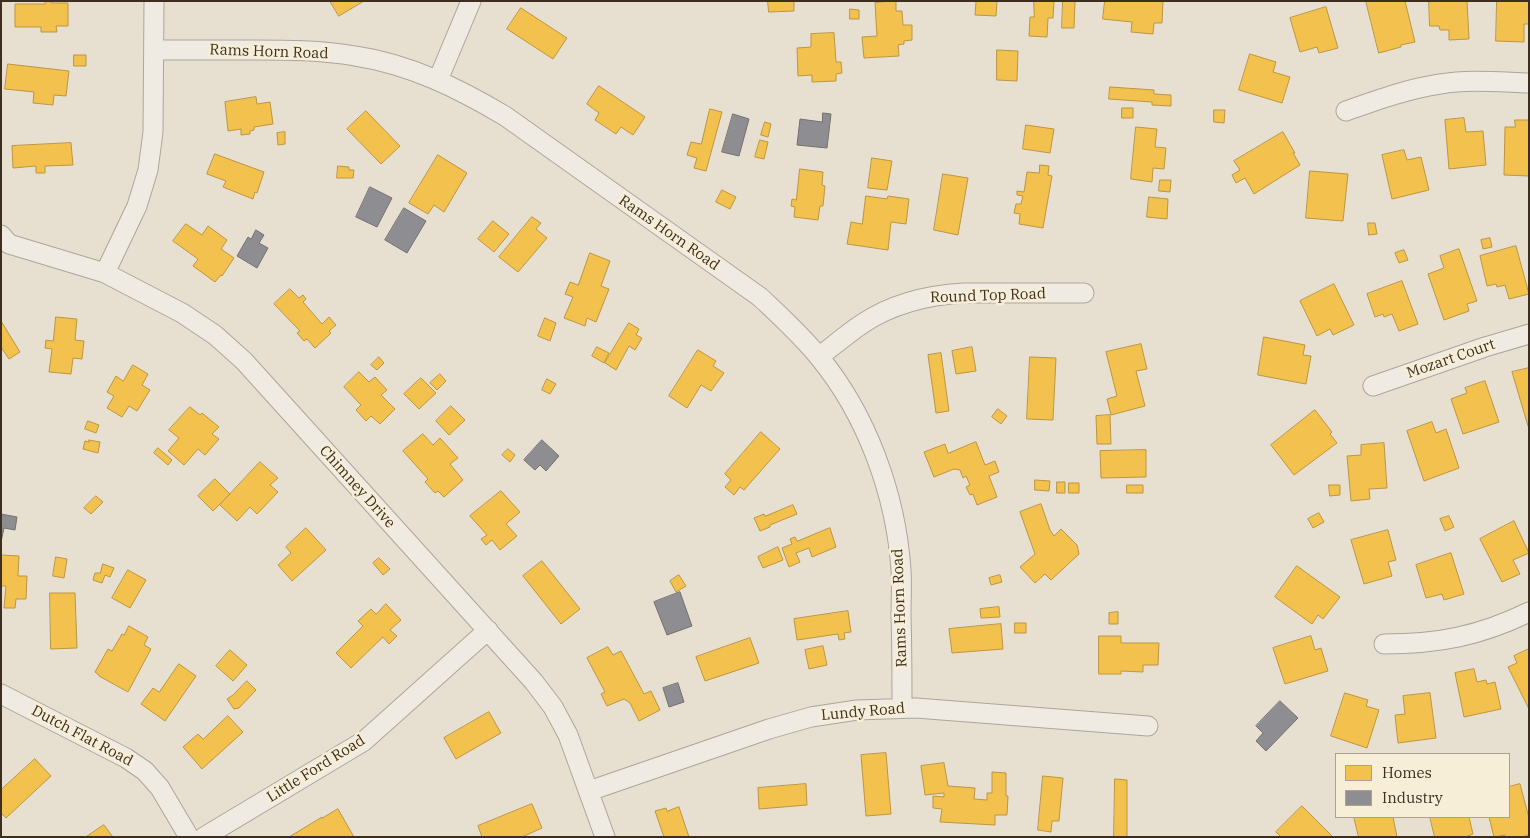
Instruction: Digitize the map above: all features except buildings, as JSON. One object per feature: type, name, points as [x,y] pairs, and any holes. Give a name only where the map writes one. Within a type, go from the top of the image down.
[{"type":"street","points":[[104,273],[137,206],[148,170],[153,132],[154,1]]},
{"type":"street","points":[[438,80],[471,1]]},
{"type":"street","name":"Rams Horn Road","points":[[154,50],[311,50],[356,56],[397,66],[438,80],[470,95],[505,116],[760,297],[789,324],[819,357],[852,406],[872,445],[886,485],[894,518],[901,571],[902,708]]},
{"type":"street","points":[[1346,111],[1405,91],[1442,84],[1479,81],[1529,82]]},
{"type":"street","name":"Chimney Drive","points":[[5,240],[104,273],[182,313],[215,336],[244,361],[488,630],[553,706],[568,735],[605,837]]},
{"type":"street","name":"Round Top Road","points":[[819,357],[862,324],[888,310],[916,299],[964,293],[1084,293]]},
{"type":"street","name":"Mozart Court","points":[[1373,386],[1485,347],[1529,334]]},
{"type":"street","points":[[1384,644],[1442,641],[1475,634],[1506,623],[1529,612]]},
{"type":"street","name":"Little Ford Road","points":[[204,837],[364,741],[488,630]]},
{"type":"street","name":"Dutch Flat Road","points":[[1,694],[126,758],[145,771],[160,788],[189,837]]},
{"type":"street","name":"Lundy Road","points":[[589,791],[769,729],[803,720],[857,710],[902,708],[1148,726]]}]
